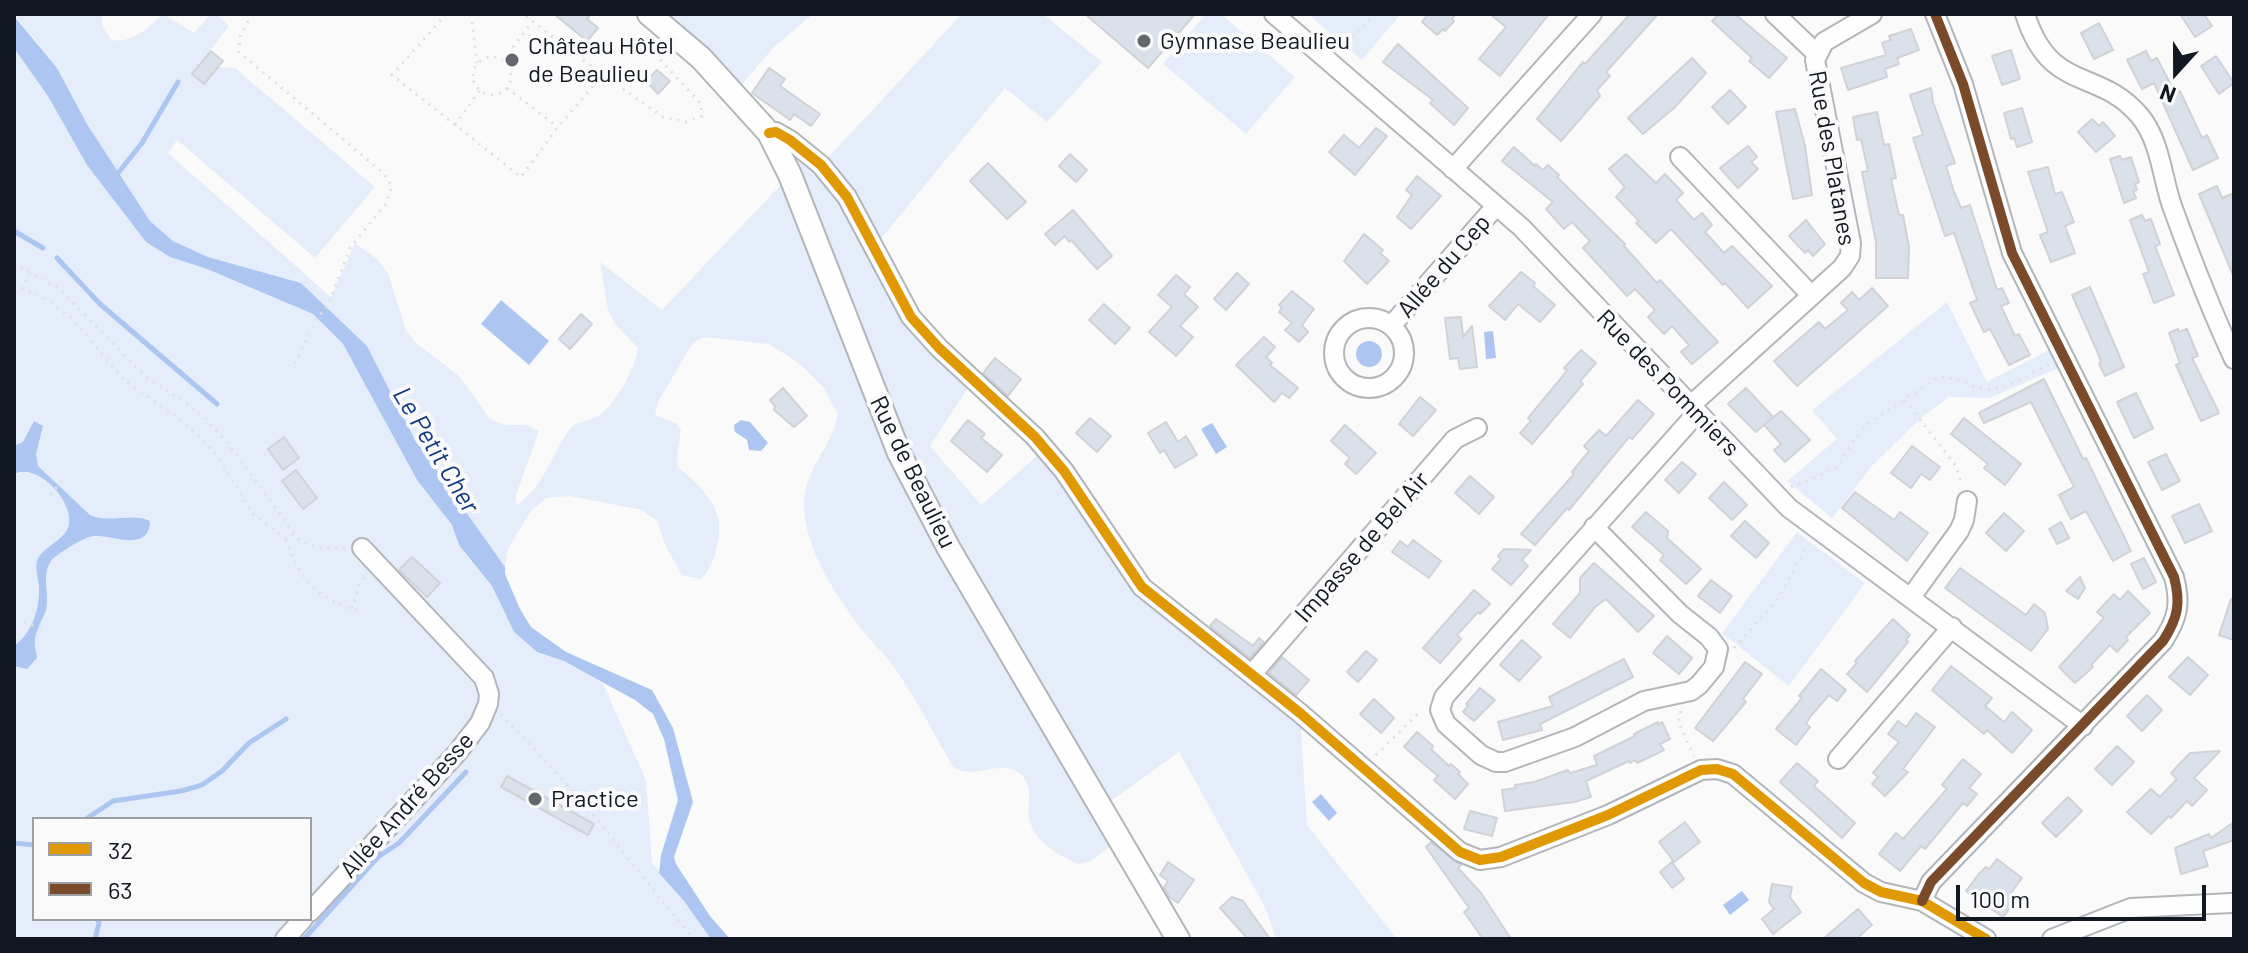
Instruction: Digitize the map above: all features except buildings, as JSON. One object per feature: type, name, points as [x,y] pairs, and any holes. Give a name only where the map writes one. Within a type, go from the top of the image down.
[{"type":"street","name":"Rue de Beaulieu","points":[[649,14],[701,58],[769,133],[790,175],[899,453],[948,547],[1178,939]]},
{"type":"street","name":"Rue des Pommiers","points":[[1274,14],[1521,227],[1776,495],[2083,726]]},
{"type":"street","points":[[1453,169],[1587,20],[1567,14]]},
{"type":"street","points":[[1775,14],[1817,54]]},
{"type":"street","name":"Rue des Platanes","points":[[1441,703],[1693,410],[1810,294],[1842,268],[1850,256],[1851,243],[1815,68],[1820,47],[1831,37],[1872,14]]},
{"type":"street","points":[[1922,901],[1931,882],[2163,641],[2179,604],[2174,577],[2012,253],[1963,84],[1935,14]]},
{"type":"street","points":[[2025,14],[2038,45],[2053,64],[2118,98],[2141,117],[2150,131],[2172,204],[2234,359]]},
{"type":"street","points":[[769,133],[776,132],[790,140],[821,165],[847,197],[911,317],[939,348],[1035,437],[1064,471],[1142,587],[1252,674],[1469,857],[1480,860],[1501,857],[1608,815],[1701,770],[1717,769],[1733,774],[1864,883],[1881,892],[1922,901],[1986,939]]},
{"type":"street","points":[[1680,157],[1810,294]]},
{"type":"street","name":"Allée du Cep","points":[[1391,326],[1496,206]]},
{"type":"street","name":"Impasse de Bel Air","points":[[1252,674],[1455,439],[1477,428]]},
{"type":"street","points":[[1911,597],[1959,531],[1967,501]]},
{"type":"street","points":[[1441,703],[1441,717],[1446,724],[1481,755],[1496,762],[1505,762],[1575,737],[1644,701],[1682,693],[1699,685],[1707,676],[1717,660],[1718,649],[1709,637],[1680,614],[1594,527]]},
{"type":"street","points":[[362,548],[484,678],[489,694],[488,704]]},
{"type":"street","points":[[1838,759],[1952,627]]},
{"type":"street","name":"Allée André Besse","points":[[312,910],[457,753],[480,723],[488,704]]},
{"type":"street","points":[[2052,939],[2131,908],[2233,901]]},
{"type":"street","points":[[285,939],[301,921]]},
{"type":"path","points":[[252,14],[240,36],[239,52],[382,172],[392,186],[386,204],[350,248],[328,306],[316,319],[294,366]]},
{"type":"path","points":[[446,14],[392,75],[521,177],[558,127],[603,75]]},
{"type":"path","points":[[471,14],[477,63],[473,74],[480,90],[491,95],[507,88],[512,76],[503,60],[487,57],[477,63]]},
{"type":"path","points":[[523,14],[663,117],[686,122],[702,116],[701,104],[654,53]]},
{"type":"path","points":[[1339,51],[1374,14]]},
{"type":"path","points":[[503,60],[532,22]]},
{"type":"path","points":[[507,88],[558,127]]},
{"type":"path","points":[[455,125],[480,90]]},
{"type":"path","points":[[14,263],[61,290],[147,378],[206,419],[300,541],[333,550],[362,548]]},
{"type":"path","points":[[14,292],[22,289],[31,271]]},
{"type":"path","points":[[22,289],[45,299],[71,318],[125,381],[176,416],[200,437],[217,455],[253,514],[286,539],[310,587],[327,600],[363,612]]},
{"type":"path","points":[[1776,495],[1836,469],[1869,423],[1938,377],[1948,377],[1986,390],[2002,387],[2065,357]]},
{"type":"path","points":[[1905,400],[1956,466],[1967,501]]},
{"type":"path","points":[[51,495],[63,479]]},
{"type":"path","points":[[1718,649],[1736,648],[1778,599],[1817,528]]},
{"type":"path","points":[[286,539],[294,535]]},
{"type":"path","points":[[352,609],[360,583],[376,563]]},
{"type":"path","points":[[24,622],[43,628]]},
{"type":"path","points":[[1682,693],[1678,722],[1701,770]]},
{"type":"path","points":[[1371,759],[1419,712],[1441,703]]},
{"type":"path","points":[[488,704],[497,709],[578,796],[693,939]]},
{"type":"shaded area","points":[[14,14],[101,14],[103,28],[112,40],[134,37],[163,14],[194,33],[211,14],[216,14],[229,26],[192,74],[204,84],[218,67],[235,68],[375,187],[315,258],[177,140],[168,153],[331,297],[355,243],[377,259],[388,273],[406,330],[416,343],[459,376],[490,419],[506,425],[527,425],[539,431],[516,495],[516,505],[533,490],[570,429],[598,416],[611,404],[633,365],[638,348],[616,325],[608,310],[600,262],[662,310],[790,175],[769,133],[822,164],[962,14],[1043,14],[1102,62],[1047,122],[1005,88],[874,247],[911,317],[973,380],[930,446],[981,505],[1045,449],[1124,565],[1300,713],[1307,825],[1397,939],[1276,939],[1266,909],[1179,752],[1101,808],[1119,840],[1091,861],[1078,864],[1051,849],[1035,832],[1029,818],[1029,790],[1019,773],[1004,768],[970,772],[953,767],[902,679],[844,606],[816,556],[806,522],[805,492],[838,414],[823,387],[800,364],[769,344],[704,337],[692,344],[658,402],[655,415],[676,423],[681,430],[678,467],[711,501],[719,522],[715,556],[701,579],[682,575],[666,547],[657,521],[642,510],[570,496],[546,498],[531,511],[508,549],[505,567],[415,440],[367,346],[301,283],[208,257],[173,241],[150,221],[87,124],[57,68]]},
{"type":"shaded area","points":[[649,14],[813,14],[773,48],[734,94]]},
{"type":"shaded area","points":[[1206,14],[1221,14],[1295,77],[1246,134],[1163,64]]},
{"type":"shaded area","points":[[1308,14],[1401,14],[1362,60]]},
{"type":"shaded area","points":[[14,48],[170,257],[207,269],[313,314],[343,344],[417,480],[452,525],[459,545],[492,586],[514,632],[537,652],[564,661],[603,684],[646,780],[652,863],[711,939],[14,939]]},
{"type":"shaded area","points":[[1947,302],[1987,382],[2049,350],[2058,368],[1990,398],[1949,397],[1922,417],[1872,466],[1832,518],[1787,481],[1837,439],[1812,410]]},
{"type":"shaded area","points":[[1797,532],[1865,583],[1789,686],[1722,633]]},
{"type":"water","name":"Le Petit Cher","points":[[14,16],[57,68],[87,124],[150,221],[173,241],[208,257],[301,283],[367,346],[415,440],[505,567],[520,609],[531,627],[566,652],[652,690],[673,728],[693,802],[674,857],[676,864],[710,916],[730,939],[711,939],[659,873],[661,855],[678,800],[664,739],[653,714],[635,700],[564,661],[537,652],[514,632],[492,586],[459,545],[452,525],[417,480],[343,344],[313,314],[207,269],[170,257],[146,242],[87,165],[48,96],[14,48]]},
{"type":"water","points":[[501,300],[549,341],[529,365],[481,324]]},
{"type":"water","points":[[1493,331],[1496,358],[1486,359],[1484,332]]},
{"type":"water","points":[[1369,341],[1378,345],[1382,354],[1378,363],[1369,367],[1360,363],[1356,354],[1360,345]]},
{"type":"water","points":[[741,420],[750,422],[768,443],[761,451],[749,450],[747,440],[735,432],[734,425]]},
{"type":"water","points":[[34,421],[43,426],[36,454],[38,466],[90,515],[150,521],[148,531],[136,540],[93,536],[83,539],[51,561],[46,579],[46,610],[35,637],[37,658],[27,669],[14,666],[14,646],[25,636],[35,615],[39,592],[37,561],[63,535],[69,524],[65,504],[52,486],[33,473],[14,474],[14,446],[23,442]]},
{"type":"water","points":[[1212,423],[1227,447],[1216,454],[1201,429]]},
{"type":"water","points":[[1321,794],[1337,813],[1329,821],[1312,802]]},
{"type":"water","points":[[1742,891],[1749,900],[1730,915],[1723,905]]},
{"type":"waterway","points":[[115,177],[142,143],[178,82]]},
{"type":"waterway","points":[[14,231],[43,248]]},
{"type":"waterway","points":[[57,258],[100,304],[217,404]]},
{"type":"waterway","points":[[89,817],[113,801],[202,785],[222,771],[249,743],[286,719]]},
{"type":"waterway","points":[[304,939],[378,857],[399,843],[466,772]]},
{"type":"waterway","points":[[14,843],[32,845]]},
{"type":"waterway","points":[[95,939],[98,921]]},
{"type":"transit line","name":"63","points":[[1922,901],[1931,882],[2163,641],[2172,625],[2178,603],[2174,577],[2012,253],[1963,84],[1935,14]]},
{"type":"transit line","name":"32","points":[[769,133],[776,132],[790,140],[821,165],[847,197],[911,317],[939,348],[1035,437],[1064,471],[1142,587],[1300,713],[1460,852],[1480,860],[1501,857],[1608,815],[1701,770],[1717,769],[1733,774],[1864,883],[1881,892],[1922,901],[1986,939]]},
{"type":"place","name":"Gymnase Beaulieu","points":[[1144,41]]},
{"type":"place","name":"Château Hôtel de Beaulieu","points":[[512,60]]},
{"type":"place","name":"Practice","points":[[535,799]]}]
